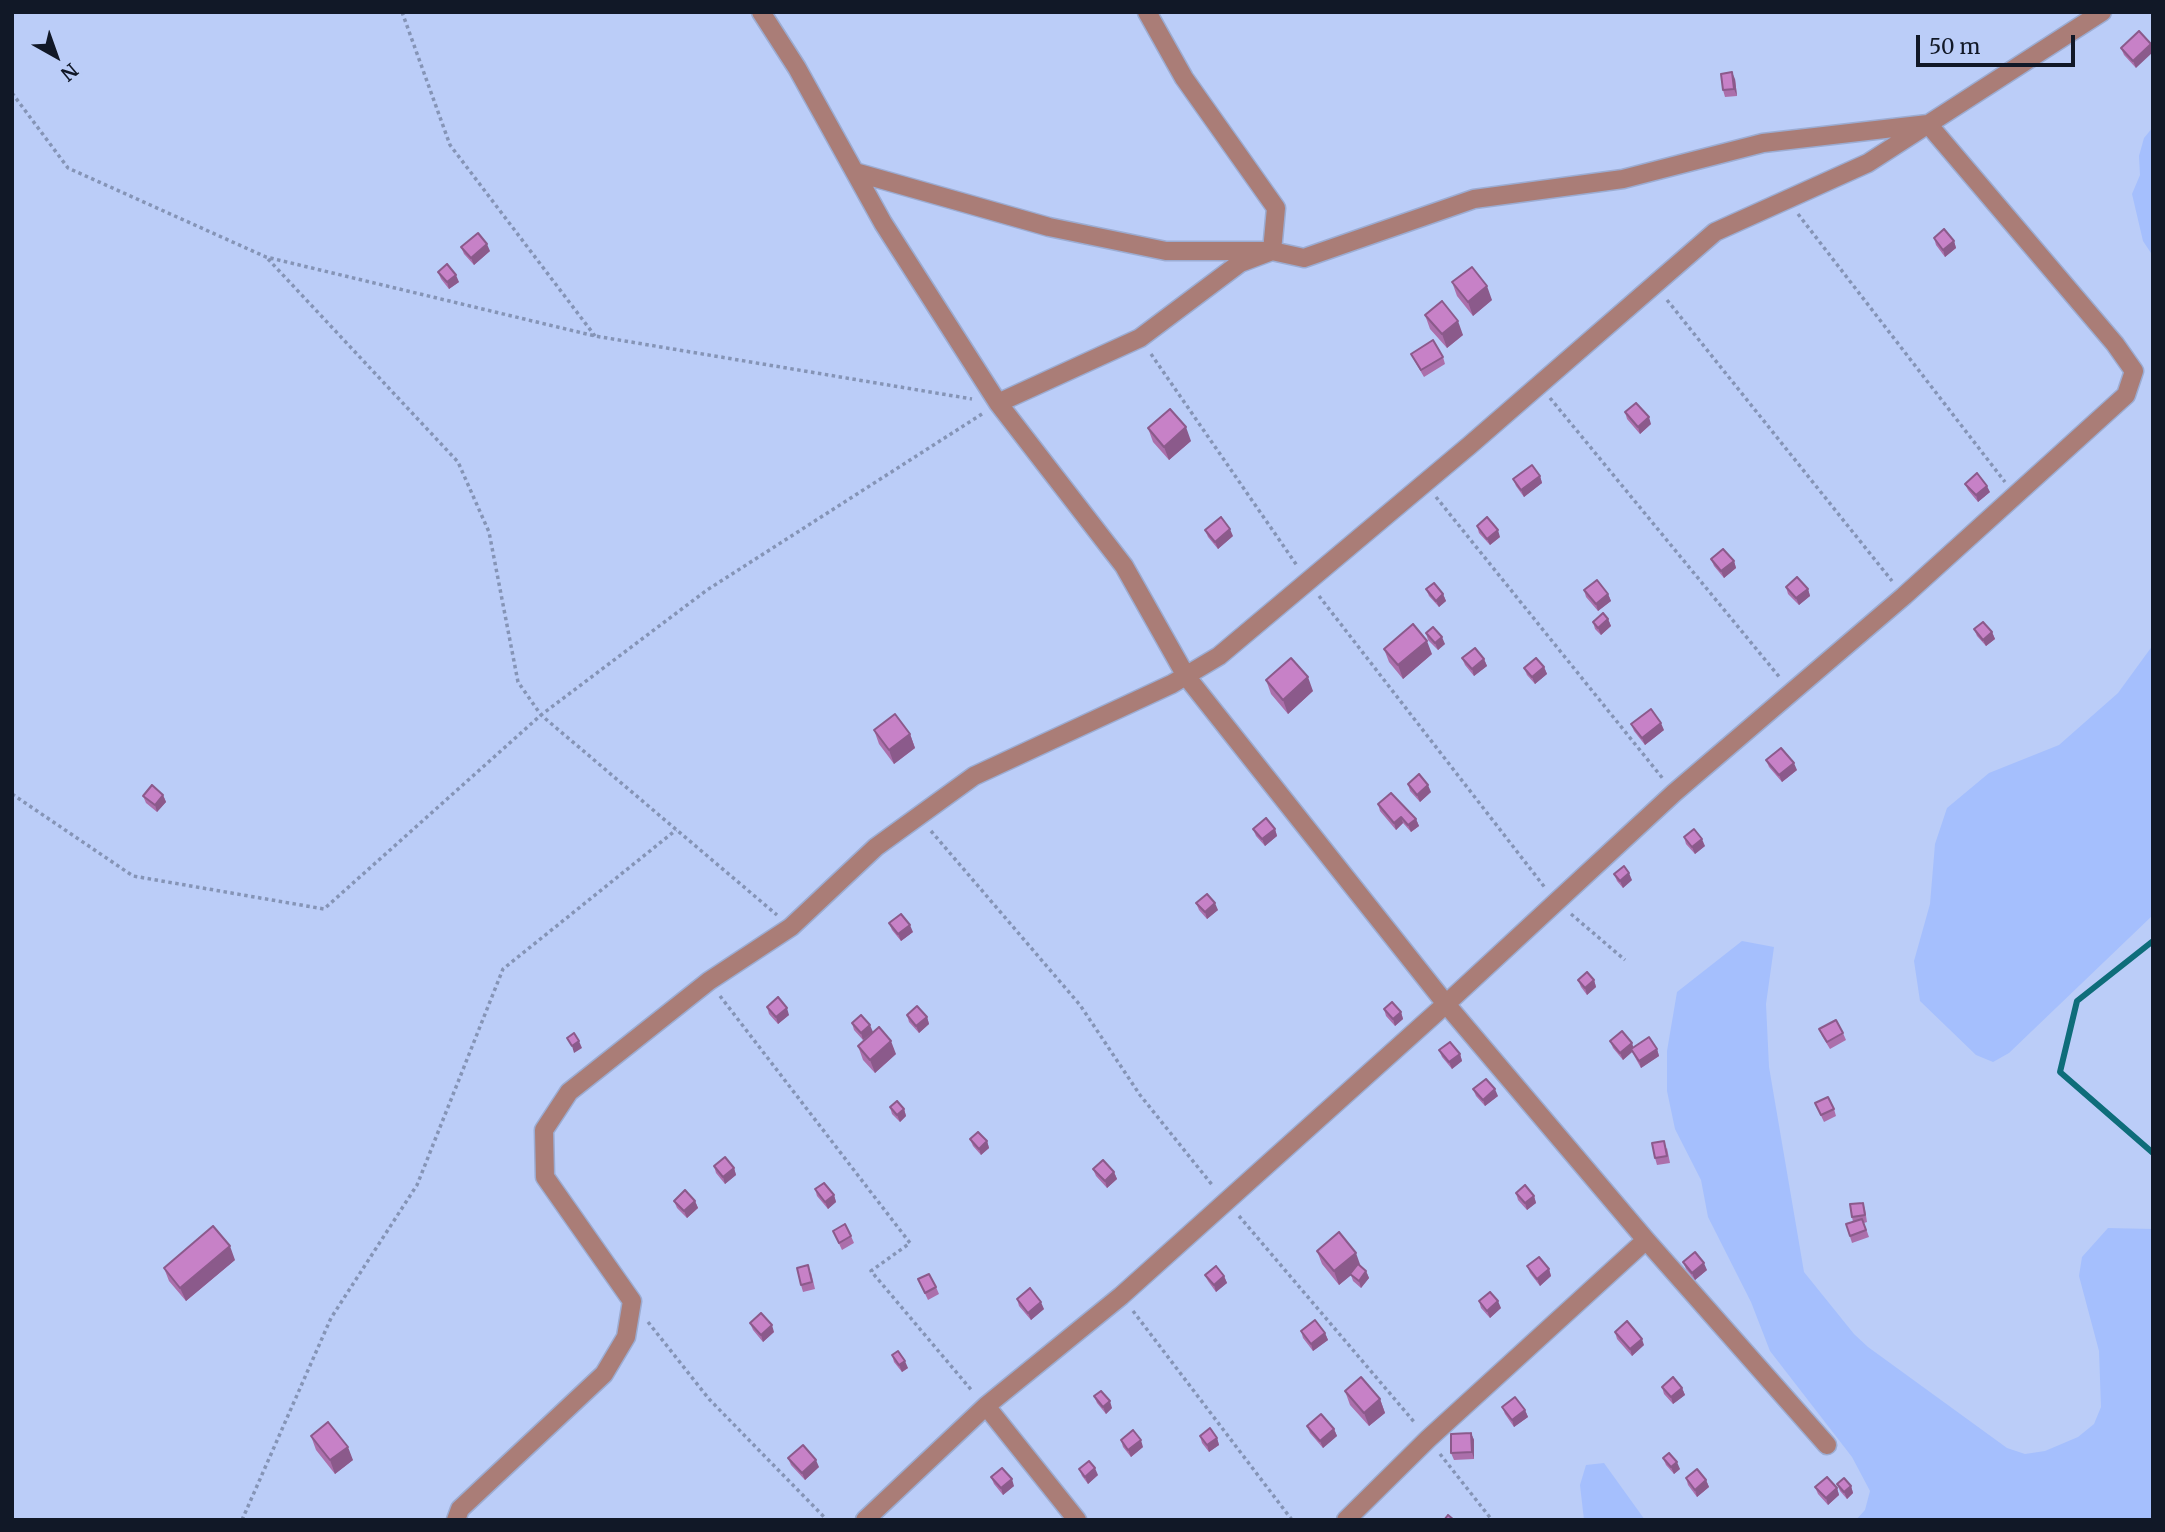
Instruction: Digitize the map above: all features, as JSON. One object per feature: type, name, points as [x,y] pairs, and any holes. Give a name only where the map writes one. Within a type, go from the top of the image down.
[{"type":"street","points":[[761,12],[883,223],[998,403],[1124,566],[1186,676],[1446,1004],[1646,1240],[1827,1445]]},
{"type":"street","points":[[1147,12],[1184,78],[1276,208],[1272,251]]},
{"type":"street","points":[[456,1520],[460,1509],[604,1374],[626,1337],[632,1301],[545,1177],[544,1130],[569,1092],[709,981],[791,927],[876,847],[974,776],[1186,676],[1219,656],[1716,232],[1868,163],[2102,12]]},
{"type":"street","points":[[855,172],[1049,227],[1166,250],[1272,251],[1304,258],[1474,199],[1623,179],[1763,143],[1928,124]]},
{"type":"street","points":[[865,1520],[986,1406],[1121,1296],[1446,1004],[1674,793],[1904,596],[2126,394],[2134,371],[2115,344],[1928,124]]},
{"type":"street","points":[[998,403],[1140,338],[1240,263],[1272,251]]},
{"type":"street","points":[[1346,1520],[1428,1439],[1646,1240]]},
{"type":"street","points":[[986,1406],[1077,1520]]},
{"type":"path","points":[[402,12],[450,145],[596,337]]},
{"type":"path","points":[[12,93],[68,168],[266,257],[596,337],[998,403]]},
{"type":"path","points":[[1786,200],[2015,495]]},
{"type":"path","points":[[266,257],[458,462],[489,532],[518,682],[541,715],[791,927]]},
{"type":"path","points":[[1653,284],[1904,596]]},
{"type":"path","points":[[1140,338],[1308,581],[1555,901],[1625,960]]},
{"type":"path","points":[[1539,385],[1791,691]]},
{"type":"path","points":[[12,794],[133,876],[324,909],[541,715],[708,590],[998,403]]},
{"type":"path","points":[[1425,482],[1674,793]]},
{"type":"path","points":[[918,816],[1080,1004],[1140,1095],[1226,1202],[1285,1267],[1428,1439],[1492,1520]]},
{"type":"path","points":[[242,1520],[331,1318],[416,1185],[503,969],[676,830]]},
{"type":"path","points":[[709,981],[910,1243],[871,1271],[986,1406]]},
{"type":"path","points":[[1121,1296],[1292,1520]]},
{"type":"path","points":[[632,1301],[709,1399],[827,1520]]},
{"type":"shaded area","points":[[2153,127],[2153,256],[2143,241],[2132,194],[2140,175],[2139,156],[2144,138]]},
{"type":"shaded area","points":[[2153,645],[2153,915],[2009,1053],[1993,1062],[1976,1055],[1920,1001],[1914,961],[1930,904],[1935,844],[1947,808],[1989,773],[2059,745],[2118,693]]},
{"type":"shaded area","points":[[1742,941],[1774,947],[1766,1004],[1769,1067],[1804,1272],[1854,1334],[1868,1347],[2007,1448],[2025,1454],[2045,1451],[2078,1437],[2094,1424],[2101,1407],[2099,1351],[2079,1276],[2082,1257],[2108,1228],[2153,1229],[2153,1520],[1856,1520],[1865,1510],[1870,1491],[1852,1457],[1770,1351],[1751,1302],[1708,1217],[1701,1180],[1675,1129],[1667,1091],[1667,1051],[1677,992]]},
{"type":"shaded area","points":[[1604,1463],[1645,1520],[1584,1520],[1580,1485],[1586,1465]]},
{"type":"building","points":[[2139,31],[2151,44],[2133,61],[2121,48]]},
{"type":"building","points":[[1732,72],[1734,89],[1723,90],[1721,74]]},
{"type":"building","points":[[1944,229],[1954,241],[1943,250],[1934,238]]},
{"type":"building","points":[[478,233],[487,244],[471,258],[461,247]]},
{"type":"building","points":[[447,264],[456,275],[447,282],[438,272]]},
{"type":"building","points":[[1472,267],[1487,286],[1468,302],[1452,282]]},
{"type":"building","points":[[1442,301],[1458,321],[1442,334],[1425,315]]},
{"type":"building","points":[[1433,340],[1443,357],[1421,370],[1411,354]]},
{"type":"building","points":[[1636,403],[1649,417],[1638,427],[1625,412]]},
{"type":"building","points":[[1170,409],[1186,427],[1164,447],[1148,428]]},
{"type":"building","points":[[1532,465],[1540,476],[1521,490],[1513,479]]},
{"type":"building","points":[[1977,473],[1987,486],[1976,495],[1965,484]]},
{"type":"building","points":[[1221,517],[1230,529],[1215,542],[1205,530]]},
{"type":"building","points":[[1487,517],[1498,530],[1487,539],[1477,526]]},
{"type":"building","points":[[1723,549],[1734,561],[1721,571],[1711,559]]},
{"type":"building","points":[[1797,577],[1808,589],[1796,598],[1786,587]]},
{"type":"building","points":[[1597,580],[1608,594],[1596,604],[1584,590]]},
{"type":"building","points":[[1434,583],[1443,594],[1436,601],[1426,589]]},
{"type":"building","points":[[1603,613],[1608,619],[1598,628],[1593,622]]},
{"type":"building","points":[[1983,622],[1992,632],[1983,640],[1974,629]]},
{"type":"building","points":[[1413,624],[1427,641],[1398,665],[1384,649]]},
{"type":"building","points":[[1433,627],[1442,637],[1435,643],[1426,633]]},
{"type":"building","points":[[1475,648],[1484,659],[1472,669],[1462,658]]},
{"type":"building","points":[[1291,658],[1308,677],[1283,700],[1266,680]]},
{"type":"building","points":[[1536,658],[1544,667],[1532,677],[1524,668]]},
{"type":"building","points":[[1651,709],[1661,723],[1642,738],[1631,724]]},
{"type":"building","points":[[895,714],[910,734],[889,750],[874,730]]},
{"type":"building","points":[[1781,748],[1794,763],[1779,775],[1766,760]]},
{"type":"building","points":[[1419,774],[1428,785],[1417,795],[1408,784]]},
{"type":"building","points":[[152,785],[163,795],[155,805],[143,796]]},
{"type":"building","points":[[1391,793],[1416,819],[1408,825],[1401,817],[1394,823],[1378,804]]},
{"type":"building","points":[[1266,818],[1275,829],[1262,839],[1253,829]]},
{"type":"building","points":[[1694,829],[1702,839],[1692,847],[1684,837]]},
{"type":"building","points":[[1624,866],[1629,873],[1620,881],[1614,874]]},
{"type":"building","points":[[1207,894],[1215,903],[1205,912],[1196,903]]},
{"type":"building","points":[[901,914],[910,925],[898,934],[889,923]]},
{"type":"building","points":[[1587,972],[1594,980],[1585,988],[1578,980]]},
{"type":"building","points":[[778,997],[787,1008],[776,1017],[767,1007]]},
{"type":"building","points":[[1392,1002],[1401,1012],[1393,1019],[1384,1009]]},
{"type":"building","points":[[917,1006],[927,1017],[916,1026],[907,1015]]},
{"type":"building","points":[[861,1015],[870,1025],[861,1033],[852,1023]]},
{"type":"building","points":[[1836,1020],[1843,1033],[1827,1042],[1819,1029]]},
{"type":"building","points":[[879,1027],[891,1041],[870,1060],[858,1046]]},
{"type":"building","points":[[1622,1031],[1632,1043],[1620,1053],[1610,1041]]},
{"type":"building","points":[[574,1033],[579,1041],[572,1046],[567,1038]]},
{"type":"building","points":[[1649,1037],[1657,1049],[1639,1061],[1631,1049]]},
{"type":"building","points":[[1450,1042],[1460,1054],[1449,1062],[1439,1050]]},
{"type":"building","points":[[1486,1079],[1495,1089],[1483,1100],[1473,1089]]},
{"type":"building","points":[[1828,1097],[1834,1109],[1821,1115],[1815,1103]]},
{"type":"building","points":[[897,1101],[904,1109],[897,1115],[890,1107]]},
{"type":"building","points":[[978,1132],[987,1141],[979,1149],[970,1139]]},
{"type":"building","points":[[1664,1141],[1667,1156],[1655,1158],[1652,1143]]},
{"type":"building","points":[[725,1157],[734,1168],[723,1177],[714,1166]]},
{"type":"building","points":[[1103,1160],[1114,1172],[1105,1181],[1093,1169]]},
{"type":"building","points":[[824,1183],[834,1195],[825,1202],[815,1189]]},
{"type":"building","points":[[1525,1185],[1534,1196],[1525,1203],[1516,1193]]},
{"type":"building","points":[[685,1190],[695,1201],[684,1211],[674,1201]]},
{"type":"building","points":[[1863,1203],[1865,1215],[1852,1217],[1850,1204]]},
{"type":"building","points":[[1862,1219],[1866,1230],[1850,1236],[1846,1224]]},
{"type":"building","points":[[845,1224],[851,1236],[839,1243],[833,1231]]},
{"type":"building","points":[[213,1226],[230,1246],[180,1288],[164,1268]]},
{"type":"building","points":[[1339,1232],[1356,1253],[1334,1271],[1317,1251]]},
{"type":"building","points":[[1695,1252],[1704,1263],[1692,1273],[1683,1262]]},
{"type":"building","points":[[1539,1257],[1549,1269],[1537,1279],[1527,1266]]},
{"type":"building","points":[[1358,1264],[1366,1271],[1359,1281],[1350,1274]]},
{"type":"building","points":[[808,1265],[812,1282],[801,1285],[797,1268]]},
{"type":"building","points":[[1216,1266],[1224,1276],[1214,1285],[1205,1275]]},
{"type":"building","points":[[929,1274],[936,1287],[925,1293],[918,1279]]},
{"type":"building","points":[[1030,1288],[1041,1302],[1028,1313],[1017,1299]]},
{"type":"building","points":[[1490,1292],[1498,1301],[1487,1311],[1479,1301]]},
{"type":"building","points":[[761,1313],[772,1325],[761,1335],[750,1323]]},
{"type":"building","points":[[1315,1320],[1325,1333],[1311,1344],[1301,1331]]},
{"type":"building","points":[[1627,1321],[1642,1339],[1630,1349],[1615,1332]]},
{"type":"building","points":[[898,1351],[905,1361],[899,1365],[892,1355]]},
{"type":"building","points":[[1361,1377],[1380,1399],[1364,1413],[1345,1391]]},
{"type":"building","points":[[1673,1377],[1682,1388],[1671,1397],[1662,1387]]},
{"type":"building","points":[[1101,1391],[1110,1401],[1103,1407],[1094,1396]]},
{"type":"building","points":[[1515,1397],[1525,1410],[1512,1420],[1502,1407]]},
{"type":"building","points":[[1321,1414],[1334,1429],[1320,1441],[1307,1426]]},
{"type":"building","points":[[328,1422],[348,1447],[330,1460],[311,1436]]},
{"type":"building","points":[[1210,1428],[1217,1438],[1207,1445],[1200,1436]]},
{"type":"building","points":[[1133,1430],[1141,1440],[1128,1450],[1121,1440]]},
{"type":"building","points":[[1471,1433],[1472,1452],[1451,1453],[1451,1434]]},
{"type":"building","points":[[803,1445],[816,1460],[802,1473],[788,1458]]},
{"type":"building","points":[[1669,1453],[1677,1462],[1671,1467],[1663,1458]]},
{"type":"building","points":[[1089,1461],[1095,1468],[1085,1477],[1079,1469]]},
{"type":"building","points":[[1002,1468],[1012,1479],[1001,1488],[991,1477]]},
{"type":"building","points":[[1697,1469],[1706,1480],[1695,1490],[1686,1478]]},
{"type":"building","points":[[1827,1477],[1837,1488],[1826,1498],[1815,1487]]},
{"type":"building","points":[[1844,1478],[1851,1486],[1844,1492],[1837,1484]]},
{"type":"waterway","points":[[2153,941],[2077,1001],[2060,1072],[2153,1153]]}]
